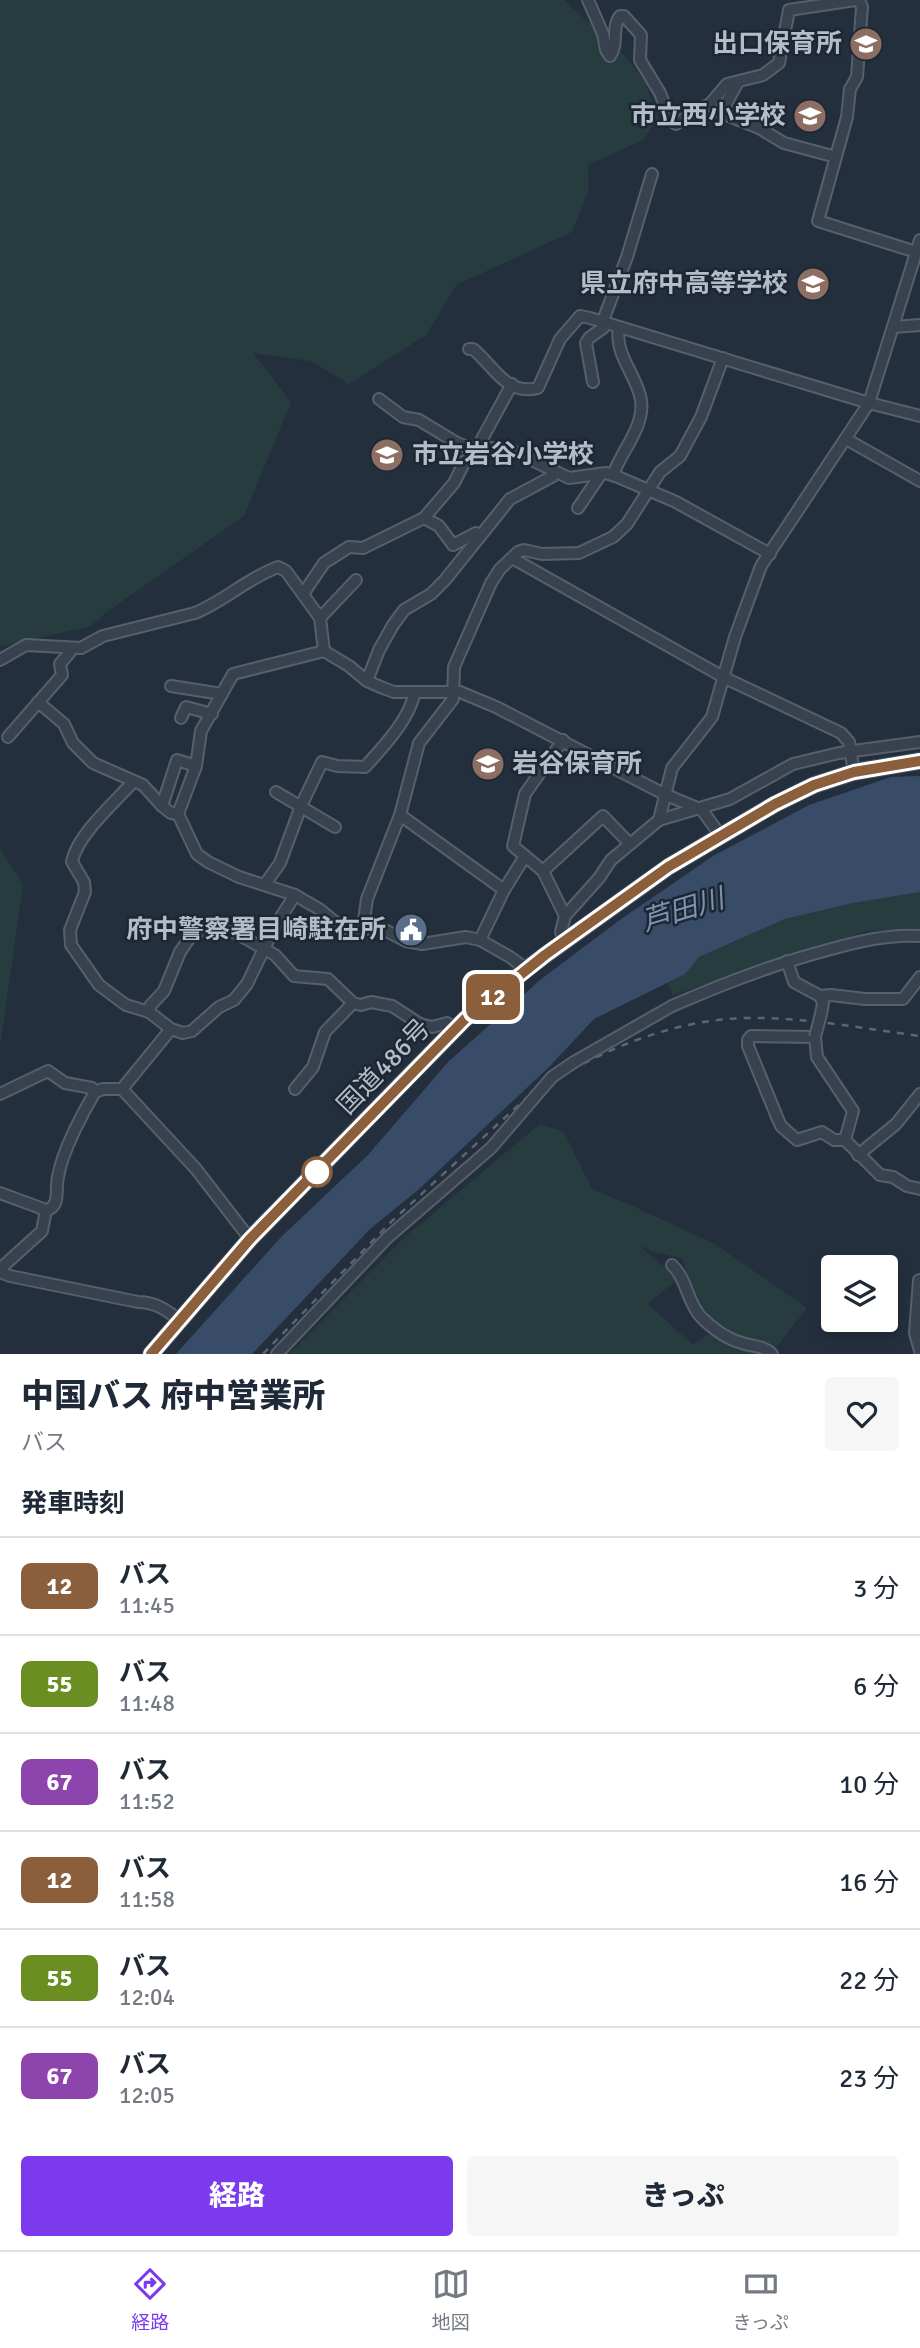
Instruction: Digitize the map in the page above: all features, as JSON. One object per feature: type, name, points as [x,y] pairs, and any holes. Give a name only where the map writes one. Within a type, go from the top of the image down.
[{"type":"highway","name":"国道486号","points":[[151,1354],[250,1239],[456,1029],[526,969],[668,867],[720,835],[814,785],[854,772],[920,761]]},
{"type":"street","points":[[588,0],[604,34],[606,50],[610,56],[620,16],[624,16],[641,35],[640,60],[660,93],[670,120],[676,124],[710,104],[727,84],[763,75],[779,63],[789,5],[857,0],[862,7],[857,77],[850,89],[847,117],[818,221],[916,252]]},
{"type":"street","points":[[721,113],[738,82]]},
{"type":"street","points":[[710,104],[721,113],[759,128],[784,143],[836,158]]},
{"type":"street","points":[[593,382],[586,343],[605,323],[604,318],[627,257],[653,174]]},
{"type":"street","points":[[659,820],[672,768],[712,717],[735,637],[761,566],[869,403],[920,240]]},
{"type":"street","points":[[469,349],[483,356],[503,382],[529,390],[538,388],[560,339],[580,316],[920,416]]},
{"type":"street","points":[[892,327],[920,325]]},
{"type":"street","points":[[578,508],[617,463],[637,428],[641,400],[619,346],[620,328]]},
{"type":"street","points":[[363,928],[367,899],[400,815],[419,743],[453,699],[454,667],[491,583],[500,569],[524,550],[557,555],[579,553],[613,537],[627,524],[660,472],[680,456],[701,417],[723,358]]},
{"type":"street","points":[[303,594],[324,563],[349,547],[363,548],[424,518],[454,483],[465,461],[479,448],[512,384]]},
{"type":"street","points":[[379,400],[403,417],[419,420],[457,443],[513,451],[569,478],[607,475],[676,502],[770,554]]},
{"type":"street","points":[[846,439],[915,479],[917,467],[920,467]]},
{"type":"street","points":[[367,681],[379,650],[404,610],[430,594],[445,580],[510,499],[555,473]]},
{"type":"street","points":[[439,526],[440,499]]},
{"type":"street","points":[[424,518],[439,526],[453,545],[476,533],[480,534]]},
{"type":"street","points":[[512,558],[725,678],[841,733],[849,742],[854,772]]},
{"type":"street","points":[[0,660],[26,645],[81,648],[103,636],[195,613],[262,573],[278,567],[286,571],[320,618],[324,651]]},
{"type":"street","points":[[320,618],[356,580]]},
{"type":"street","points":[[9,737],[62,675],[60,664],[70,652],[69,648]]},
{"type":"street","points":[[526,969],[480,940],[466,937],[422,944],[406,941],[379,927],[354,930],[340,926],[295,895],[239,877],[197,854],[178,814],[196,766],[201,731],[233,674],[324,651],[367,681],[394,692],[455,691],[496,707],[664,794],[702,810],[720,835]]},
{"type":"street","points":[[172,685],[222,694]]},
{"type":"street","points":[[265,884],[280,863],[301,806],[322,762],[348,768],[365,767],[388,742],[413,700],[415,691]]},
{"type":"street","points":[[38,702],[64,724],[73,743],[93,763],[143,785],[162,806],[171,813],[178,814]]},
{"type":"street","points":[[181,718],[186,707],[212,714]]},
{"type":"street","points":[[563,740],[525,794],[513,846],[543,871],[565,916]]},
{"type":"street","points":[[564,941],[561,932],[565,916],[599,878],[611,860],[659,820],[730,799],[793,764],[852,751],[920,742]]},
{"type":"street","points":[[162,806],[177,760],[196,766]]},
{"type":"street","points":[[133,782],[83,838],[74,852],[72,862],[84,882],[85,892],[70,930],[71,945],[99,985],[126,1005],[149,1012],[171,1029],[183,1033],[192,1031],[219,1007],[234,1000],[247,984],[275,926],[295,895]]},
{"type":"street","points":[[276,792],[335,827]]},
{"type":"street","points":[[400,815],[504,890]]},
{"type":"street","points":[[543,871],[603,816],[629,844]]},
{"type":"street","points":[[480,940],[504,890],[525,856]]},
{"type":"street","points":[[149,1012],[150,1006],[164,991],[180,952],[195,930],[234,932],[275,955],[299,978],[328,979],[353,1003],[361,1005],[371,1002],[392,1006],[420,1024],[432,1027],[447,1023],[456,1029]]},
{"type":"street","points":[[277,1354],[387,1238],[491,1148],[552,1077],[574,1062],[672,1006],[741,976],[868,939],[920,936]]},
{"type":"street","points":[[787,961],[794,982],[820,996],[903,999],[920,977]]},
{"type":"street","points":[[820,996],[823,1003],[815,1037],[817,1057],[853,1111],[845,1140]]},
{"type":"street","points":[[296,1089],[313,1067],[325,1032],[335,1018],[353,1003]]},
{"type":"street","points":[[122,1090],[171,1029]]},
{"type":"street","points":[[815,1037],[758,1035],[751,1036],[748,1040],[748,1046],[781,1126],[796,1140],[822,1132],[834,1140],[845,1140],[880,1175],[920,1189]]},
{"type":"street","points":[[0,1094],[48,1071],[65,1083],[92,1088],[95,1091]]},
{"type":"street","points":[[0,1193],[46,1210],[56,1205],[58,1176],[83,1112],[95,1091],[103,1088],[122,1090],[196,1169],[250,1239]]},
{"type":"street","points":[[858,1155],[895,1124],[920,1094]]},
{"type":"street","points":[[0,1270],[42,1231],[46,1210]]},
{"type":"street","points":[[672,1265],[679,1272],[690,1300],[701,1317],[723,1336],[743,1344],[759,1346],[772,1354]]},
{"type":"street","points":[[0,1270],[36,1281],[149,1301],[168,1310],[179,1320]]},
{"type":"street","points":[[919,1280],[915,1333],[920,1351]]},
{"type":"green space","points":[[0,0],[564,0],[627,58],[646,84],[658,118],[643,140],[588,165],[589,188],[572,232],[456,285],[426,335],[349,384],[311,361],[253,353],[291,402],[244,516],[104,614],[91,626],[0,647]]},
{"type":"green space","points":[[0,849],[23,884],[0,1047]]},
{"type":"green space","points":[[920,892],[920,930],[867,931],[673,995],[667,982],[685,974],[699,957],[785,919],[853,903]]},
{"type":"green space","points":[[540,1124],[564,1132],[592,1189],[715,1244],[807,1308],[775,1349],[732,1333],[713,1322],[696,1300],[682,1258],[639,1245],[662,1266],[665,1263],[679,1278],[648,1304],[693,1345],[712,1332],[759,1351],[757,1354],[289,1354],[406,1236]]},
{"type":"water","name":"芦田川","points":[[920,776],[920,892],[853,903],[785,919],[699,957],[685,974],[594,1019],[549,1067],[418,1190],[370,1229],[252,1354],[176,1354],[282,1236],[368,1155],[448,1062],[540,980],[617,922],[713,856],[809,805],[891,777]]},
{"type":"railway","points":[[263,1354],[392,1221],[522,1102],[594,1058],[673,1028],[728,1019],[799,1020],[920,1036]]},
{"type":"bus line","name":"12","points":[[151,1354],[250,1239],[465,1019],[545,955],[668,867],[775,804],[814,785],[854,772],[920,761]]},
{"type":"place","name":"出口保育所","points":[[866,44]]},
{"type":"place","name":"市立西小学校","points":[[810,116]]},
{"type":"place","name":"県立府中高等学校","points":[[813,284]]},
{"type":"place","name":"市立岩谷小学校","points":[[387,455]]},
{"type":"place","name":"岩谷保育所","points":[[488,764]]},
{"type":"place","name":"府中警察署目崎駐在所","points":[[411,930]]}]
